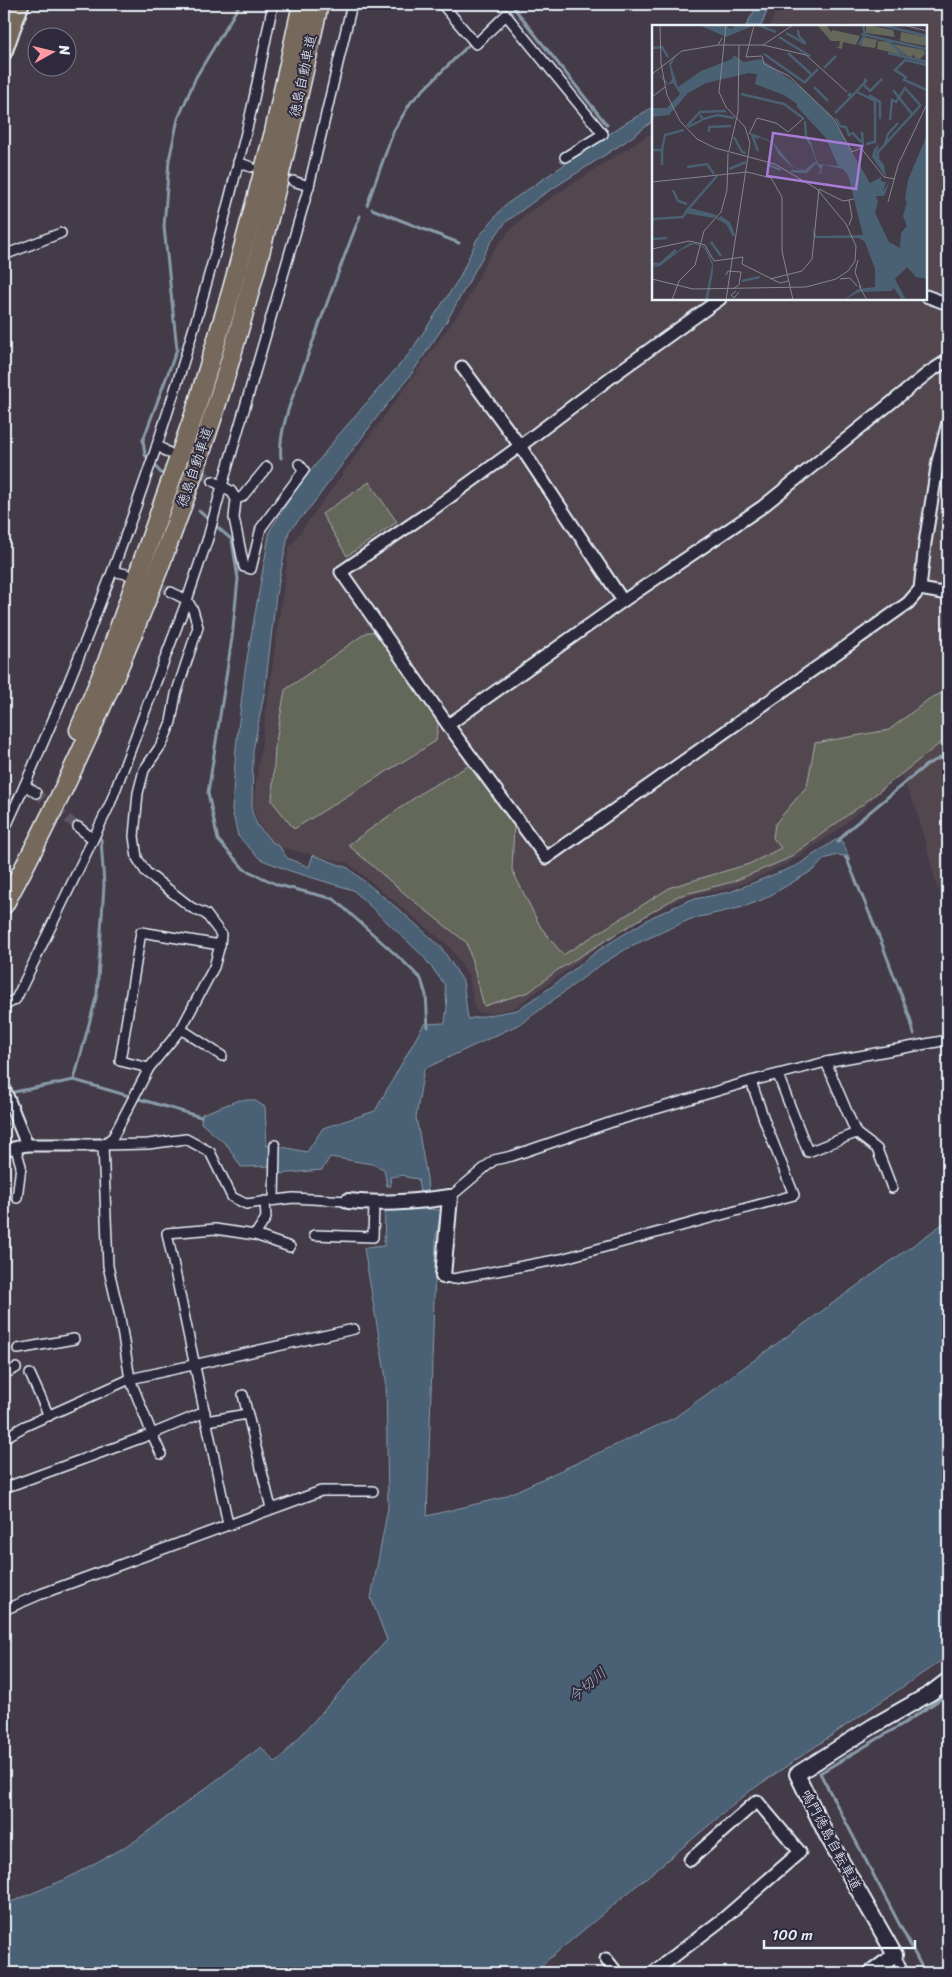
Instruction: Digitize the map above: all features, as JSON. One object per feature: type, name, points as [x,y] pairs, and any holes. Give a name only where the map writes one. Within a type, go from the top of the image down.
[{"type":"highway","name":"徳島自動車道","points":[[4,897],[64,764],[107,662],[195,412],[232,289],[271,141],[302,4]]},
{"type":"highway","name":"徳島自動車道","points":[[4,906],[45,827],[116,675],[171,537],[212,418],[248,295],[290,136],[319,4]]},
{"type":"main road","points":[[4,52],[21,4]]},
{"type":"main road","points":[[348,1201],[374,1204],[413,1202],[450,1197],[443,1276]]},
{"type":"main road","name":"鳴門徳島自転車道","points":[[895,1955],[826,1834],[798,1774],[873,1726],[931,1693],[948,1680]]},
{"type":"main road","points":[[871,1973],[895,1955]]},
{"type":"street","points":[[4,831],[59,706],[113,570],[157,445],[198,316],[253,104],[273,4]]},
{"type":"street","points":[[4,1006],[16,999],[110,804],[187,600],[208,538],[309,186],[352,4]]},
{"type":"street","points":[[442,4],[476,44],[506,15],[603,134],[564,156]]},
{"type":"street","points":[[238,162],[251,167]]},
{"type":"street","points":[[293,181],[309,186]]},
{"type":"street","points":[[4,255],[61,233]]},
{"type":"street","points":[[927,296],[948,304]]},
{"type":"street","points":[[719,300],[424,515],[340,572],[448,725],[546,858],[908,603],[920,589],[938,461],[948,422]]},
{"type":"street","points":[[448,725],[623,601],[762,507],[928,373],[948,360]]},
{"type":"street","points":[[462,367],[520,446],[623,601]]},
{"type":"street","points":[[157,445],[169,453]]},
{"type":"street","points":[[213,481],[221,490],[231,491],[236,499],[234,518],[244,568],[251,569],[261,528],[304,470],[299,464]]},
{"type":"street","points":[[236,499],[242,497],[267,467]]},
{"type":"street","points":[[113,570],[126,574]]},
{"type":"street","points":[[920,589],[948,594]]},
{"type":"street","points":[[103,1146],[113,1137],[149,1068],[181,1029],[214,968],[220,944],[220,934],[206,914],[192,908],[146,872],[137,858],[134,836],[138,793],[144,770],[162,744],[171,722],[176,694],[198,627],[193,610],[187,600],[171,592]]},
{"type":"street","points":[[25,785],[36,793]]},
{"type":"street","points":[[78,827],[93,839]]},
{"type":"street","points":[[149,1068],[120,1061],[141,932],[220,944]]},
{"type":"street","points":[[181,1029],[222,1056]]},
{"type":"street","points":[[450,1197],[494,1160],[512,1156],[615,1121],[751,1081],[826,1062],[948,1040]]},
{"type":"street","points":[[826,1062],[856,1133],[877,1149],[892,1188]]},
{"type":"street","points":[[778,1074],[808,1152],[856,1133]]},
{"type":"street","points":[[443,1276],[453,1280],[561,1259],[794,1195],[751,1081]]},
{"type":"street","points":[[5,1092],[22,1147],[17,1198]]},
{"type":"street","points":[[4,1150],[22,1147],[148,1144],[186,1139],[210,1152],[232,1197],[246,1204],[293,1198],[348,1201]]},
{"type":"street","points":[[255,1236],[266,1218],[274,1175],[274,1145]]},
{"type":"street","points":[[103,1146],[108,1266],[120,1318],[130,1379],[161,1454]]},
{"type":"street","points":[[314,1235],[373,1237],[374,1204]]},
{"type":"street","points":[[228,1524],[168,1233],[215,1229],[255,1236],[290,1247]]},
{"type":"street","points":[[4,1436],[130,1379],[354,1329]]},
{"type":"street","points":[[18,1349],[74,1340]]},
{"type":"street","points":[[4,1374],[16,1368]]},
{"type":"street","points":[[30,1374],[49,1416]]},
{"type":"street","points":[[243,1395],[272,1508]]},
{"type":"street","points":[[4,1488],[152,1434],[206,1417],[247,1414]]},
{"type":"street","points":[[4,1610],[41,1594],[321,1491],[373,1491]]},
{"type":"street","points":[[652,1973],[724,1919],[800,1852],[757,1801],[690,1860]]},
{"type":"street","points":[[895,1955],[904,1973]]},
{"type":"street","points":[[606,1959],[617,1973]]},
{"type":"shaded area","points":[[778,4],[948,4],[948,886],[938,890],[916,808],[900,775],[837,831],[788,863],[745,883],[682,898],[633,922],[514,1008],[492,1013],[477,1012],[474,1006],[469,976],[450,947],[348,863],[280,847],[271,841],[258,822],[254,811],[254,798],[289,548],[464,306],[489,256],[511,229],[529,212],[652,133],[652,300],[927,300],[927,25],[770,25]]},
{"type":"green space","points":[[369,482],[397,522],[347,556],[322,514]]},
{"type":"green space","points":[[367,632],[376,632],[438,723],[436,741],[294,829],[272,801],[275,747],[285,690]]},
{"type":"green space","points":[[948,690],[948,737],[863,804],[787,859],[732,882],[678,896],[556,971],[529,992],[484,1006],[467,943],[348,845],[424,791],[470,765],[514,825],[512,870],[540,926],[563,955],[671,887],[749,864],[781,848],[773,838],[775,824],[807,786],[815,743],[889,730],[929,699]]},
{"type":"water","points":[[756,4],[770,4],[761,25],[747,25],[755,10]]},
{"type":"water","points":[[652,108],[652,122],[625,142],[541,196],[506,222],[492,240],[445,324],[410,376],[380,413],[312,505],[289,531],[276,595],[265,689],[253,751],[252,812],[257,825],[271,841],[280,847],[287,858],[309,867],[313,855],[348,868],[441,947],[463,981],[468,1019],[517,1010],[551,987],[600,949],[652,917],[690,900],[730,892],[798,865],[840,837],[850,860],[845,859],[844,856],[837,855],[824,859],[815,869],[764,899],[743,907],[691,919],[631,946],[602,964],[522,1023],[424,1069],[416,1117],[427,1178],[428,1195],[420,1193],[418,1179],[406,1177],[405,1175],[390,1177],[391,1186],[387,1186],[384,1169],[372,1164],[330,1157],[322,1170],[277,1174],[277,1166],[241,1167],[228,1146],[201,1123],[202,1114],[239,1100],[254,1100],[265,1107],[267,1146],[307,1152],[323,1128],[375,1111],[424,1024],[445,1023],[447,1007],[445,985],[423,956],[353,890],[290,871],[260,859],[238,836],[232,810],[236,747],[245,670],[270,530],[294,493],[336,438],[409,354],[460,277],[477,239],[505,205],[624,124]]},
{"type":"water","name":"今切川","points":[[411,1208],[441,1210],[436,1239],[427,1516],[501,1498],[674,1418],[948,1220],[948,1656],[750,1791],[532,1973],[4,1973],[4,1905],[66,1879],[135,1841],[261,1747],[276,1763],[387,1640],[371,1598],[388,1508],[386,1379],[364,1248],[384,1246],[385,1210]]},
{"type":"waterway","points":[[161,473],[145,455],[143,440],[177,349],[164,227],[169,160],[178,119],[196,77],[240,4]]},
{"type":"waterway","points":[[518,4],[514,8],[607,125]]},
{"type":"waterway","points":[[367,205],[394,130],[411,102],[498,16]]},
{"type":"waterway","points":[[372,209],[459,243]]},
{"type":"waterway","points":[[281,458],[282,433],[285,419],[360,216]]},
{"type":"waterway","points":[[199,511],[232,540],[238,579],[232,638],[208,793],[218,840],[244,869],[278,885],[334,899],[421,979],[426,995],[428,1027]]},
{"type":"waterway","points":[[838,842],[847,831],[926,765],[948,754]]},
{"type":"waterway","points":[[74,1080],[97,994],[104,885],[101,839]]},
{"type":"waterway","points":[[846,857],[882,944],[910,1018],[914,1034]]},
{"type":"waterway","points":[[9,1093],[74,1080],[201,1117]]},
{"type":"waterway","points":[[4,1116],[7,1124],[4,1128]]},
{"type":"waterway","points":[[925,1973],[820,1773],[906,1722],[948,1694]]},
{"type":"tunnel","points":[[192,468],[213,481]]},
{"type":"tunnel","points":[[150,584],[171,592]]},
{"type":"tunnel","points":[[36,793],[78,827]]}]
